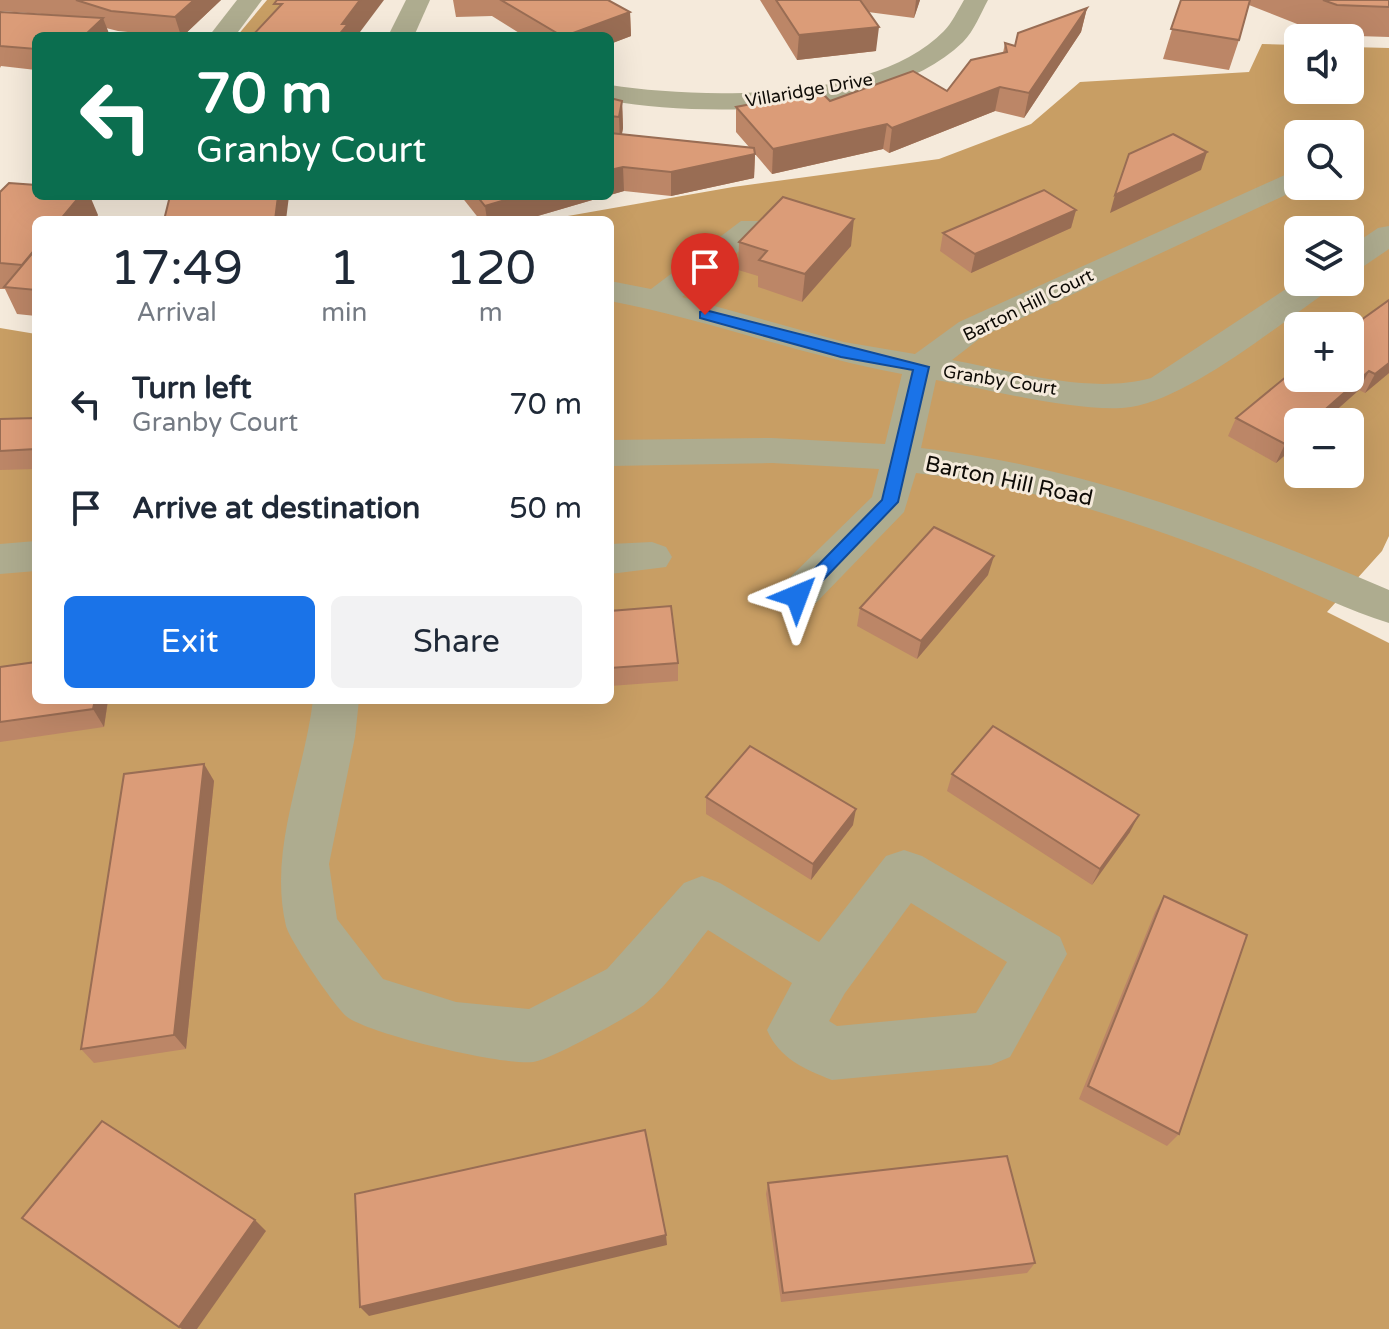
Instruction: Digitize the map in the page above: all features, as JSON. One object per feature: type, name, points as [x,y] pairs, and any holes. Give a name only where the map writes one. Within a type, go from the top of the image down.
[{"type":"street","points":[[225,32],[250,0]]},
{"type":"street","points":[[403,32],[418,0]]},
{"type":"street","name":"Villaridge Drive","points":[[614,94],[662,103],[719,104],[786,97],[865,83],[932,58],[965,25],[976,0]]},
{"type":"street","name":"Barton Hill Court","points":[[921,367],[971,329],[1284,184]]},
{"type":"street","points":[[657,300],[752,228]]},
{"type":"street","points":[[1364,252],[1389,235]]},
{"type":"street","name":"Granby Court","points":[[614,292],[657,300],[811,345],[1069,392],[1129,396],[1164,386],[1298,296]]},
{"type":"street","points":[[797,596],[890,502],[921,367]]},
{"type":"street","name":"Barton Hill Road","points":[[614,453],[788,450],[898,460],[1039,482],[1227,540],[1389,607]]},
{"type":"street","points":[[0,559],[32,556]]},
{"type":"street","points":[[614,559],[652,557]]},
{"type":"street","points":[[336,704],[332,737],[304,864],[312,927],[366,999],[456,1028],[533,1036],[626,987],[702,899],[826,975]]},
{"type":"shaded area","points":[[267,0],[302,0],[274,32],[240,32]]},
{"type":"shaded area","points":[[1262,44],[1284,45],[1284,104],[1364,104],[1364,47],[1389,48],[1389,536],[1382,551],[1327,612],[1389,643],[1389,1329],[0,1329],[0,328],[32,333],[32,704],[614,704],[614,216],[568,216],[733,187],[939,159],[1031,124],[1080,82],[1249,72]]},
{"type":"building","points":[[76,0],[194,0],[175,17],[111,11]]},
{"type":"building","points":[[277,0],[360,0],[342,24],[348,24],[341,32],[256,32],[282,4],[274,4]]},
{"type":"building","points":[[501,0],[608,0],[630,12],[576,32],[555,32]]},
{"type":"building","points":[[776,0],[860,0],[879,27],[799,35]]},
{"type":"building","points":[[1181,0],[1250,0],[1239,40],[1171,29]]},
{"type":"building","points":[[1323,0],[1389,0],[1389,7],[1337,5]]},
{"type":"building","points":[[1087,8],[1029,93],[1000,87],[892,128],[887,124],[773,149],[736,107],[798,95],[801,98],[823,94],[830,101],[913,71],[947,91],[971,60],[1007,52],[1005,43],[1015,46],[1018,33]]},
{"type":"building","points":[[0,12],[103,18],[88,32],[32,32],[32,49],[0,46]]},
{"type":"building","points":[[614,99],[622,101],[619,117],[614,116]]},
{"type":"building","points":[[614,133],[754,148],[755,154],[671,172],[623,167],[614,169]]},
{"type":"building","points":[[1173,134],[1207,152],[1115,195],[1129,154]]},
{"type":"building","points":[[9,183],[32,185],[32,200],[77,200],[63,216],[32,216],[32,253],[22,265],[0,263],[0,192]]},
{"type":"building","points":[[1044,190],[1076,210],[975,254],[943,233]]},
{"type":"building","points":[[783,197],[854,219],[805,274],[759,260],[767,251],[739,242]]},
{"type":"building","points":[[169,200],[278,200],[276,216],[165,216]]},
{"type":"building","points":[[480,200],[505,200],[485,206]]},
{"type":"building","points":[[32,254],[32,290],[4,287]]},
{"type":"building","points":[[1389,300],[1389,363],[1375,374],[1369,371],[1364,375],[1364,318]]},
{"type":"building","points":[[1284,379],[1284,392],[1345,392],[1327,408],[1284,408],[1284,443],[1236,418]]},
{"type":"building","points":[[32,418],[32,449],[0,451],[0,419]]},
{"type":"building","points":[[934,527],[994,556],[921,641],[860,608]]},
{"type":"building","points":[[671,606],[678,663],[614,668],[614,611]]},
{"type":"building","points":[[32,663],[32,704],[94,704],[93,709],[0,722],[0,667]]},
{"type":"building","points":[[993,726],[1139,815],[1100,869],[952,774]]},
{"type":"building","points":[[750,746],[856,809],[813,864],[706,797]]},
{"type":"building","points":[[204,764],[174,1035],[81,1049],[124,774]]},
{"type":"building","points":[[1164,896],[1247,935],[1179,1134],[1088,1086]]},
{"type":"building","points":[[102,1121],[255,1220],[179,1327],[22,1218]]},
{"type":"building","points":[[645,1130],[666,1235],[360,1307],[355,1194]]},
{"type":"building","points":[[1007,1156],[1035,1263],[783,1293],[768,1183]]},
{"type":"route","points":[[705,315],[841,352],[921,367],[890,502],[797,596]]}]
